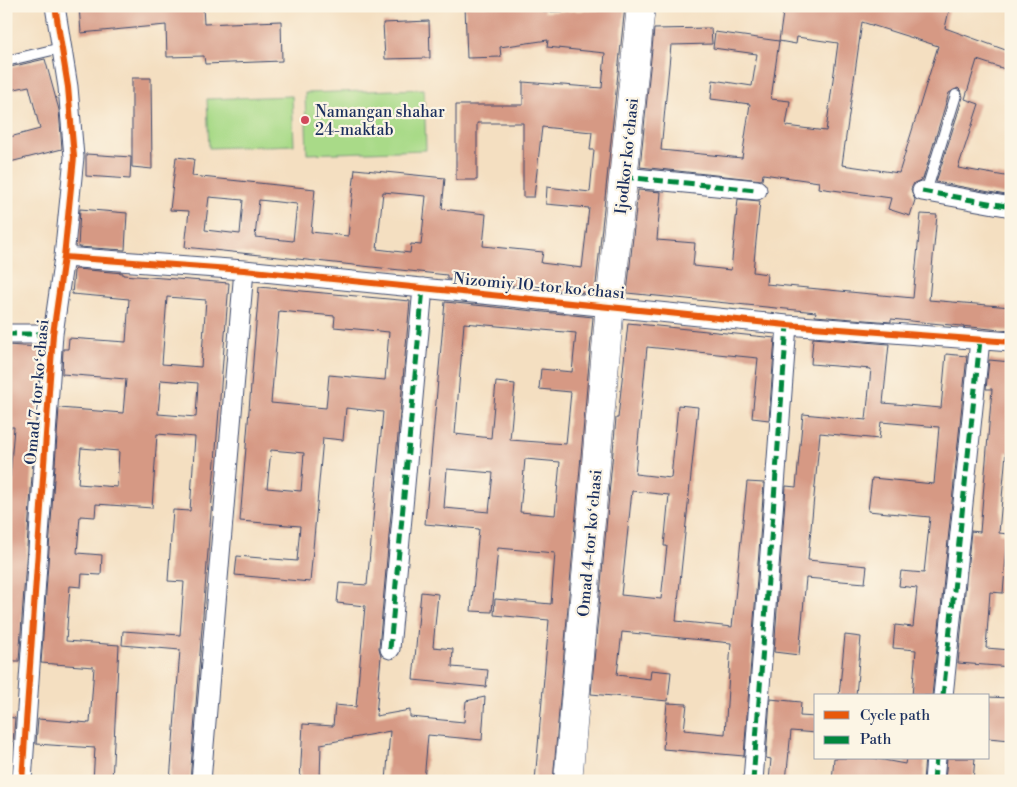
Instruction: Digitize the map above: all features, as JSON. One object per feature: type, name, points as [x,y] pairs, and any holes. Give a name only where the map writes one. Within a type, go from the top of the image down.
[{"type":"street","name":"Omad 7-tor koʻchasi","points":[[22,781],[53,334],[64,257],[74,157],[68,87],[55,6]]},
{"type":"street","name":"Ijodkor koʻchasi","points":[[610,306],[641,6]]},
{"type":"street","points":[[624,177],[757,190]]},
{"type":"street","points":[[924,192],[1011,207]]},
{"type":"street","name":"Nizomiy 10-tor koʻchasi","points":[[64,257],[244,270],[787,325],[1011,342]]},
{"type":"street","points":[[201,781],[244,270]]},
{"type":"street","points":[[390,649],[423,288]]},
{"type":"street","name":"Omad 4-tor koʻchasi","points":[[568,781],[610,306]]},
{"type":"street","points":[[753,781],[787,325]]},
{"type":"street","points":[[6,334],[53,334]]},
{"type":"street","points":[[943,694],[980,340]]},
{"type":"street","points":[[934,781],[936,760]]},
{"type":"lane","points":[[6,61],[61,48]]},
{"type":"lane","points":[[924,192],[956,95]]},
{"type":"green space","points":[[424,89],[426,150],[307,154],[305,93]]},
{"type":"green space","points":[[292,96],[294,145],[209,148],[207,99]]},
{"type":"building","points":[[79,6],[203,6],[204,24],[281,21],[282,61],[205,64],[204,56],[167,57],[166,25],[81,33]]},
{"type":"building","points":[[465,6],[544,6],[544,12],[604,10],[604,6],[625,6],[595,294],[447,279],[447,275],[185,247],[189,211],[170,210],[176,157],[194,159],[192,176],[315,189],[311,232],[348,236],[355,169],[445,178],[442,209],[486,214],[483,246],[543,252],[541,263],[582,268],[589,208],[546,204],[547,187],[590,192],[594,150],[590,150],[592,132],[542,127],[534,197],[523,197],[523,123],[477,123],[477,180],[456,180],[456,105],[523,105],[523,82],[602,88],[605,53],[547,47],[548,40],[500,47],[501,57],[467,58]],"holes":[[[383,192],[426,196],[421,245],[411,244],[410,253],[377,249]],[[209,197],[243,200],[240,234],[205,230]],[[259,200],[297,204],[293,241],[255,237]]]},
{"type":"building","points":[[784,6],[950,6],[945,28],[1011,52],[1011,71],[977,60],[965,99],[979,104],[958,168],[1011,177],[1011,196],[936,182],[963,97],[958,88],[949,93],[923,179],[914,183],[911,189],[915,200],[910,216],[888,209],[891,198],[818,188],[819,182],[763,174],[762,180],[640,167],[654,29],[711,28],[712,44],[671,45],[661,150],[742,158],[750,104],[711,99],[713,80],[752,86],[757,54],[713,48],[715,32],[779,41]],"holes":[[[862,22],[938,46],[899,173],[842,165]],[[797,37],[838,43],[826,131],[786,126],[790,101],[771,99],[779,41],[796,44]]]},
{"type":"building","points":[[429,21],[430,58],[385,59],[383,23]]},
{"type":"building","points":[[45,59],[59,110],[62,149],[6,163],[6,138],[40,129],[29,86],[6,91],[6,68]]},
{"type":"building","points":[[132,78],[151,78],[152,169],[132,167]]},
{"type":"building","points":[[86,154],[131,157],[130,179],[86,176]]},
{"type":"building","points":[[638,190],[661,192],[657,240],[695,243],[693,266],[731,270],[738,199],[760,201],[753,272],[767,274],[766,284],[913,298],[921,214],[937,215],[929,300],[1011,307],[1011,331],[891,319],[891,322],[815,316],[816,312],[627,293]]},
{"type":"building","points":[[80,209],[127,213],[125,250],[78,247]]},
{"type":"building","points":[[76,269],[123,273],[123,275],[229,283],[190,781],[170,781],[180,650],[122,645],[123,631],[180,635],[184,582],[168,581],[173,510],[190,511],[195,437],[157,434],[152,508],[96,504],[95,517],[80,516],[77,553],[102,555],[101,575],[82,574],[81,587],[70,586],[66,641],[119,645],[112,781],[93,781],[95,748],[36,744],[38,719],[90,723],[94,667],[41,663],[59,408],[123,413],[126,379],[62,374],[63,349],[68,349],[69,338],[126,342],[129,299],[72,294],[74,271]],"holes":[[[167,297],[206,300],[201,367],[162,364]],[[161,380],[198,383],[196,417],[158,414]],[[81,448],[119,451],[117,487],[78,484]]]},
{"type":"building","points":[[259,287],[410,301],[379,648],[381,656],[376,716],[410,710],[410,717],[464,722],[466,701],[485,697],[482,740],[428,735],[424,781],[386,781],[390,731],[321,744],[320,781],[300,781],[303,724],[333,726],[335,705],[356,707],[365,606],[337,603],[339,583],[367,585],[383,412],[346,408],[343,440],[323,438],[310,582],[235,575],[237,556],[297,561],[300,526],[240,521]],"holes":[[[279,311],[335,316],[334,327],[389,332],[385,380],[329,375],[326,408],[271,403]],[[271,450],[304,453],[301,491],[267,488]]]},
{"type":"building","points":[[445,302],[593,317],[553,781],[535,781],[549,620],[494,615],[495,599],[551,604],[555,553],[498,548],[492,612],[471,611],[479,529],[425,524]],"holes":[[[464,323],[576,333],[572,372],[541,369],[539,389],[571,392],[566,444],[510,440],[515,384],[496,382],[491,438],[455,434]],[[525,459],[560,462],[555,515],[520,512]],[[447,469],[493,473],[489,512],[444,508]]]},
{"type":"building","points":[[628,323],[775,338],[769,420],[752,418],[758,358],[647,347],[635,474],[671,478],[678,405],[698,407],[676,621],[732,627],[747,482],[764,483],[744,756],[663,749],[667,703],[687,704],[684,730],[725,734],[731,643],[622,632],[617,675],[650,679],[651,670],[671,672],[668,701],[591,694],[616,418],[618,418]],"holes":[[[632,491],[669,495],[664,546],[667,546],[661,599],[621,595]]]},
{"type":"building","points":[[813,338],[889,344],[883,403],[941,408],[946,354],[967,356],[932,694],[912,694],[916,650],[893,648],[895,625],[913,627],[917,588],[899,586],[901,571],[924,573],[930,517],[868,511],[872,478],[934,484],[939,427],[881,422],[879,439],[820,433],[808,560],[867,566],[865,583],[806,578],[799,655],[774,652],[786,486],[796,487],[803,414],[866,420],[871,369],[811,364]]},
{"type":"building","points":[[6,345],[41,347],[19,661],[6,661],[6,477],[10,477],[14,427],[6,427],[9,366],[6,366]]},
{"type":"building","points":[[989,360],[1011,362],[1008,420],[1011,420],[1011,453],[1006,452],[999,533],[1008,534],[1003,593],[990,592],[986,648],[1011,650],[1011,667],[958,663],[971,531],[980,532],[992,389],[986,389]]},
{"type":"building","points":[[421,592],[438,594],[433,647],[453,649],[452,667],[488,670],[486,687],[413,680]]},
{"type":"building","points":[[845,635],[861,637],[856,694],[839,694]]},
{"type":"building","points":[[990,697],[1011,698],[1011,740],[990,738]]},
{"type":"building","points":[[770,699],[801,702],[800,716],[814,717],[814,733],[791,731],[786,781],[769,781],[771,759],[766,758]]},
{"type":"building","points":[[6,717],[15,718],[13,742],[6,742]]},
{"type":"building","points":[[834,760],[884,760],[905,764],[906,760],[925,760],[923,781],[832,781]]},
{"type":"building","points":[[947,760],[975,760],[973,781],[945,781]]},
{"type":"marked path","points":[[624,177],[757,190]]},
{"type":"marked path","points":[[922,191],[1011,207]]},
{"type":"marked path","points":[[390,649],[423,288]]},
{"type":"marked path","points":[[753,781],[787,325]]},
{"type":"marked path","points":[[6,334],[53,334]]},
{"type":"marked path","points":[[943,694],[980,340]]},
{"type":"marked path","points":[[934,781],[936,760]]},
{"type":"cycle path","points":[[22,781],[53,334],[64,257],[74,157],[68,87],[55,6]]},
{"type":"cycle path","points":[[64,257],[244,270],[787,325],[1011,342]]},
{"type":"place","name":"Namangan shahar 24-maktab","points":[[305,120]]}]
